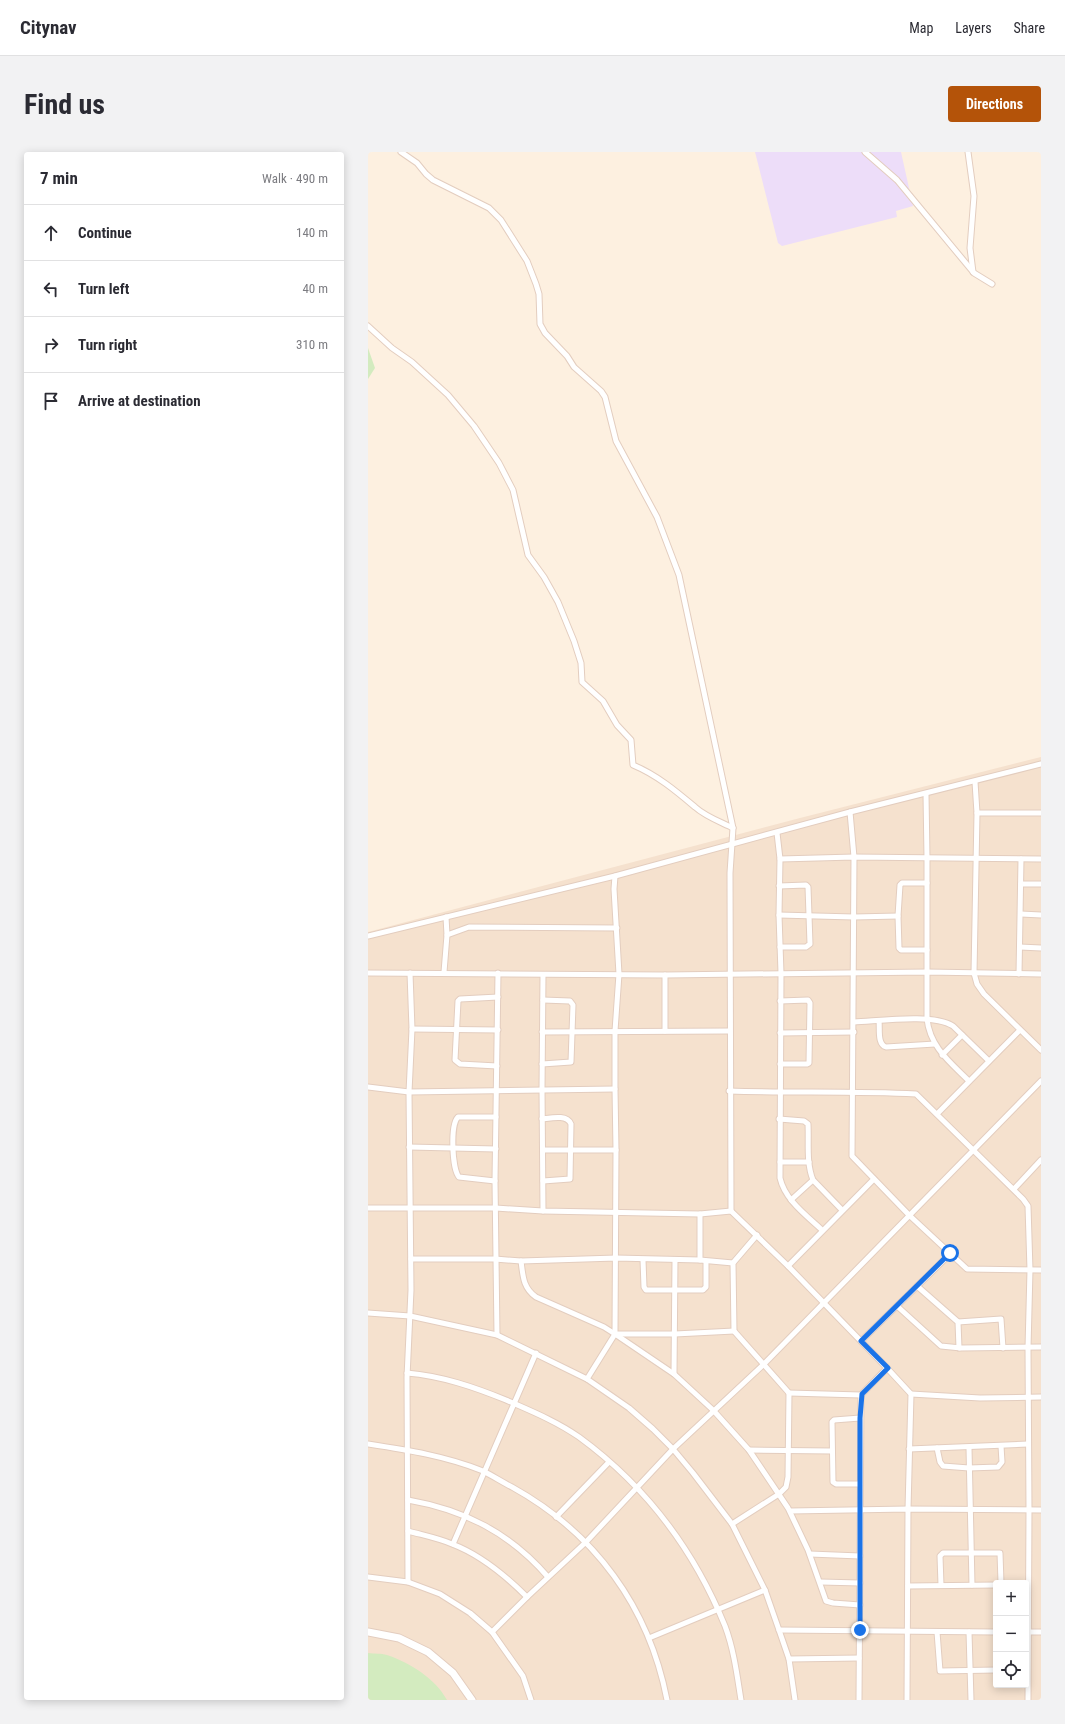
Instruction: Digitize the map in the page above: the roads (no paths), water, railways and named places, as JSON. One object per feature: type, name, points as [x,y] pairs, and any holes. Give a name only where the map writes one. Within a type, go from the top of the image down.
[{"type":"street","points":[[401,152],[417,163],[426,174],[434,180],[489,208],[501,220],[527,261],[536,284],[539,294],[540,324],[544,333],[567,356],[574,367],[601,391],[605,397],[616,441],[657,517],[679,575],[733,828],[730,873],[729,1031],[731,1212]]},
{"type":"street","points":[[865,152],[897,180],[974,273],[992,284]]},
{"type":"street","points":[[968,152],[974,196],[970,248],[974,273]]},
{"type":"street","points":[[368,326],[392,348],[412,362],[448,395],[474,426],[499,463],[513,490],[528,555],[544,577],[558,602],[574,641],[580,663],[582,682],[603,701],[617,725],[631,740],[633,766],[647,771],[665,783],[706,815],[733,828]]},
{"type":"street","points":[[368,936],[616,876],[850,812],[975,782],[1041,764]]},
{"type":"street","points":[[975,782],[977,813],[974,973],[980,989],[1041,1050]]},
{"type":"street","points":[[926,794],[928,858],[927,1019],[929,1032],[942,1055],[969,1081]]},
{"type":"street","points":[[850,812],[854,857],[852,1156],[909,1215],[970,1270],[1041,1270]]},
{"type":"street","points":[[977,813],[1041,813]]},
{"type":"street","points":[[777,833],[780,859],[778,915],[781,973],[779,1119],[780,1178],[782,1186],[791,1200],[822,1230]]},
{"type":"street","points":[[780,859],[854,857],[1041,859]]},
{"type":"street","points":[[1020,974],[1021,859]]},
{"type":"street","points":[[587,1379],[615,1334],[615,1089],[619,974],[614,889],[616,876]]},
{"type":"street","points":[[927,884],[902,883],[900,885],[898,916],[899,948],[901,950],[927,950]]},
{"type":"street","points":[[1021,884],[1041,884]]},
{"type":"street","points":[[779,886],[806,885],[809,889],[810,944],[808,946],[780,947]]},
{"type":"street","points":[[1021,914],[1041,915]]},
{"type":"street","points":[[778,915],[854,917],[898,916]]},
{"type":"street","points":[[444,972],[447,935],[446,917]]},
{"type":"street","points":[[447,935],[469,927],[617,928]]},
{"type":"street","points":[[1020,947],[1041,948]]},
{"type":"street","points":[[368,972],[444,972],[543,975],[927,972],[1041,974]]},
{"type":"street","points":[[408,1582],[408,1500],[406,1450],[411,1259],[409,1092],[412,1029],[410,973]]},
{"type":"street","points":[[497,1335],[495,1181],[498,973]]},
{"type":"street","points":[[543,975],[543,1211]]},
{"type":"street","points":[[665,975],[665,1031]]},
{"type":"street","points":[[497,1066],[457,1063],[455,1060],[457,1004],[460,999],[498,997]]},
{"type":"street","points":[[542,1064],[572,1062],[571,1032],[573,1004],[572,1002],[543,1000]]},
{"type":"street","points":[[780,1001],[809,1001],[808,1064],[780,1064]]},
{"type":"street","points":[[854,1022],[927,1019],[947,1022],[989,1061]]},
{"type":"street","points":[[879,1020],[881,1042],[883,1046],[935,1044]]},
{"type":"street","points":[[412,1029],[498,1030]]},
{"type":"street","points":[[937,1114],[1020,1030]]},
{"type":"street","points":[[542,1032],[729,1031]]},
{"type":"street","points":[[780,1033],[854,1032]]},
{"type":"street","points":[[942,1055],[962,1035]]},
{"type":"street","points":[[492,1632],[586,1542],[673,1448],[764,1364],[1041,1081]]},
{"type":"street","points":[[368,1087],[409,1092],[615,1089]]},
{"type":"street","points":[[729,1091],[916,1094],[974,1149],[1023,1199],[1029,1213],[1030,1270],[1028,1348],[1029,1510],[1027,1580]]},
{"type":"street","points":[[495,1181],[459,1177],[456,1173],[453,1149],[454,1124],[458,1117],[496,1116]]},
{"type":"street","points":[[542,1119],[566,1118],[570,1120],[572,1150],[570,1178],[543,1181]]},
{"type":"street","points":[[779,1119],[804,1121],[808,1124],[809,1162],[813,1180],[842,1210]]},
{"type":"street","points":[[409,1147],[496,1150]]},
{"type":"street","points":[[542,1150],[616,1150]]},
{"type":"street","points":[[1014,1190],[1041,1160]]},
{"type":"street","points":[[780,1162],[809,1162]]},
{"type":"street","points":[[788,1266],[874,1178]]},
{"type":"street","points":[[791,1200],[813,1180]]},
{"type":"street","points":[[368,1208],[496,1208],[543,1211],[616,1211],[700,1214],[731,1212],[757,1235],[888,1368],[911,1394],[908,1509],[908,1700]]},
{"type":"street","points":[[700,1214],[700,1260]]},
{"type":"street","points":[[732,1524],[779,1494],[787,1484],[790,1393],[734,1331],[733,1263],[757,1235]]},
{"type":"street","points":[[861,1341],[950,1253]]},
{"type":"street","points":[[411,1259],[495,1259],[521,1261],[616,1258],[643,1260],[700,1260],[733,1263]]},
{"type":"street","points":[[643,1260],[644,1289],[674,1290],[705,1289],[706,1261]]},
{"type":"street","points":[[674,1374],[675,1260]]},
{"type":"street","points":[[521,1261],[524,1284],[528,1292],[604,1327],[615,1334],[674,1374],[713,1410],[749,1450],[790,1511],[810,1554],[828,1602],[860,1605]]},
{"type":"street","points":[[918,1286],[958,1322],[959,1348]]},
{"type":"street","points":[[897,1306],[941,1346],[959,1348],[1041,1348]]},
{"type":"street","points":[[368,1313],[410,1316],[497,1335],[587,1379],[629,1408],[673,1448],[732,1524],[765,1590],[780,1630],[789,1659],[795,1700]]},
{"type":"street","points":[[958,1322],[1001,1319],[1002,1348]]},
{"type":"street","points":[[615,1334],[675,1334],[734,1331]]},
{"type":"street","points":[[453,1544],[536,1353]]},
{"type":"street","points":[[859,1700],[860,1418],[862,1394],[888,1368]]},
{"type":"street","points":[[407,1373],[429,1375],[457,1382],[482,1390],[541,1415],[578,1437],[609,1462],[636,1488],[681,1540],[708,1588],[730,1642],[741,1700]]},
{"type":"street","points":[[790,1393],[862,1394]]},
{"type":"street","points":[[911,1394],[980,1398],[1041,1397]]},
{"type":"street","points":[[860,1418],[832,1421],[833,1483],[860,1484]]},
{"type":"street","points":[[368,1444],[406,1450],[446,1459],[483,1472],[535,1500],[586,1542],[616,1577],[638,1613],[658,1660],[667,1700]]},
{"type":"street","points":[[909,1449],[969,1448],[1028,1444]]},
{"type":"street","points":[[937,1448],[940,1462],[943,1466],[969,1468],[1000,1466],[1002,1462],[1001,1446]]},
{"type":"street","points":[[969,1448],[972,1585]]},
{"type":"street","points":[[749,1450],[788,1452],[832,1451]]},
{"type":"street","points":[[556,1517],[609,1462]]},
{"type":"street","points":[[408,1500],[442,1507],[508,1539],[531,1557],[548,1577]]},
{"type":"street","points":[[790,1511],[908,1509],[1041,1510]]},
{"type":"street","points":[[408,1531],[453,1544],[496,1568],[527,1597]]},
{"type":"street","points":[[941,1586],[941,1555],[943,1553],[1001,1554],[1002,1580]]},
{"type":"street","points":[[810,1554],[860,1556]]},
{"type":"street","points":[[368,1576],[408,1582],[440,1594],[470,1613],[492,1632],[523,1676],[531,1700]]},
{"type":"street","points":[[820,1582],[860,1583]]},
{"type":"street","points":[[908,1586],[993,1585]]},
{"type":"street","points":[[649,1638],[765,1590]]},
{"type":"street","points":[[780,1630],[993,1632]]},
{"type":"street","points":[[368,1632],[399,1638],[428,1652],[453,1673],[472,1700]]},
{"type":"street","points":[[937,1632],[940,1671],[993,1670]]},
{"type":"street","points":[[969,1632],[971,1700]]},
{"type":"street","points":[[1029,1632],[1041,1632]]},
{"type":"street","points":[[1027,1652],[1028,1700]]},
{"type":"street","points":[[789,1659],[859,1658]]}]
